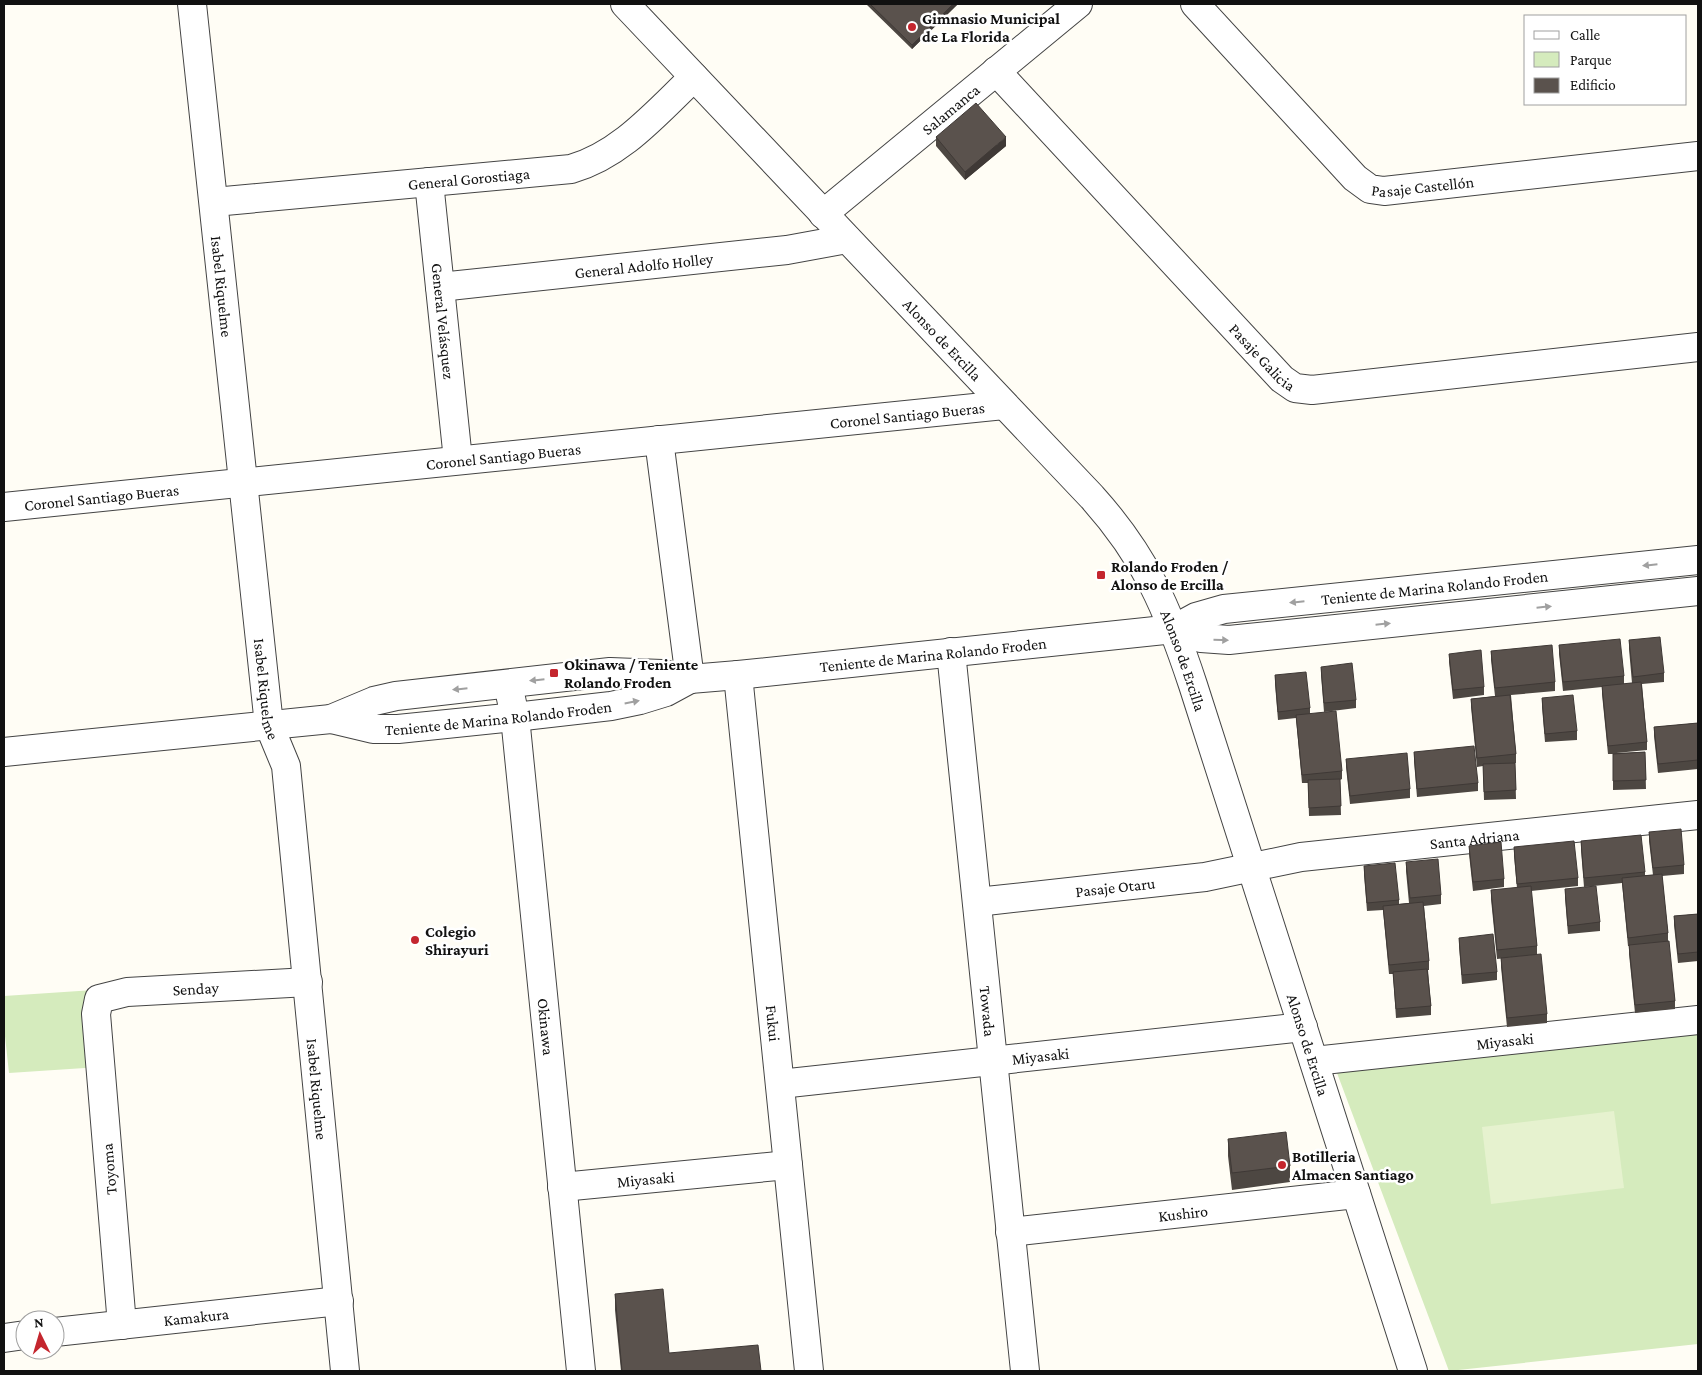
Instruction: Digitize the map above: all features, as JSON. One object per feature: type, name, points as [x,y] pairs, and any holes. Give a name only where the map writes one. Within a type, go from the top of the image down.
[{"type":"street","name":"Isabel Riquelme","points":[[192,4],[269,725],[286,766],[346,1371]]},
{"type":"street","name":"Alonso de Ercilla","points":[[624,4],[1092,497],[1126,538],[1153,583],[1174,629],[1413,1371]]},
{"type":"street","name":"Salamanca","points":[[823,214],[1078,4]]},
{"type":"street","name":"Pasaje Castellón","points":[[1195,4],[1355,178],[1370,189],[1384,191],[1698,156]]},
{"type":"street","name":"Pasaje Galicia","points":[[996,71],[1282,380],[1295,388],[1312,390],[1698,347]]},
{"type":"street","name":"General Gorostiaga","points":[[214,202],[556,171],[586,165],[611,152],[694,77]]},
{"type":"street","name":"General Velásquez","points":[[429,182],[458,460]]},
{"type":"street","name":"General Adolfo Holley","points":[[440,287],[787,250],[847,239]]},
{"type":"street","name":"Coronel Santiago Bueras","points":[[4,507],[1004,405]]},
{"type":"street","points":[[659,440],[690,679]]},
{"type":"street","name":"Teniente de Marina Rolando Froden","points":[[331,719],[374,700],[396,696],[610,672],[646,672],[690,679],[738,675],[1174,629],[1196,617],[1224,609],[1698,560]]},
{"type":"street","name":"Teniente de Marina Rolando Froden","points":[[1174,629],[1200,638],[1229,640],[1698,591]]},
{"type":"street","name":"Towada","points":[[951,652],[1025,1371]]},
{"type":"street","name":"Fukui","points":[[738,675],[809,1371]]},
{"type":"street","name":"Teniente de Marina Rolando Froden","points":[[4,752],[331,719],[372,728],[398,729],[515,717],[611,706],[640,700],[666,692],[690,679]]},
{"type":"street","name":"Okinawa","points":[[508,684],[515,717],[581,1371]]},
{"type":"street","name":"Santa Adriana","points":[[1252,867],[1301,857],[1698,814]]},
{"type":"street","name":"Pasaje Otaru","points":[[976,902],[1205,877],[1252,867]]},
{"type":"street","name":"Senday","points":[[96,1014],[98,999],[127,992],[308,982]]},
{"type":"street","name":"Toyoma","points":[[96,1014],[122,1325]]},
{"type":"street","name":"Miyasaki","points":[[1314,1061],[1698,1020]]},
{"type":"street","name":"Miyasaki","points":[[780,1084],[1303,1027]]},
{"type":"street","name":"Miyasaki","points":[[562,1187],[788,1165]]},
{"type":"street","name":"Kushiro","points":[[1010,1232],[1356,1194]]},
{"type":"street","name":"Kamakura","points":[[65,1331],[339,1301]]},
{"type":"green space","points":[[94,990],[100,1067],[9,1073],[4,1027],[4,996]]},
{"type":"green space","points":[[1698,1034],[1698,1344],[1449,1371],[1337,1073]]},
{"type":"green space","points":[[1614,1111],[1624,1188],[1491,1204],[1482,1127]]},
{"type":"building","name":"Gimnasio Municipal de La Florida","points":[[870,4],[953,4],[912,45]]},
{"type":"building","points":[[976,103],[1006,137],[965,172],[936,137]]},
{"type":"building","points":[[1660,637],[1664,673],[1633,677],[1629,640]]},
{"type":"building","points":[[1620,639],[1624,676],[1563,682],[1559,645]]},
{"type":"building","points":[[1552,645],[1555,682],[1495,688],[1491,651]]},
{"type":"building","points":[[1481,650],[1484,687],[1453,690],[1449,654]]},
{"type":"building","points":[[1352,663],[1356,700],[1324,703],[1321,667]]},
{"type":"building","points":[[1306,672],[1310,708],[1278,712],[1275,675]]},
{"type":"building","points":[[1641,682],[1647,742],[1608,746],[1602,686]]},
{"type":"building","points":[[1510,695],[1516,754],[1477,758],[1471,699]]},
{"type":"building","points":[[1573,695],[1577,731],[1545,734],[1542,698]]},
{"type":"building","points":[[1336,711],[1342,771],[1302,775],[1296,715]]},
{"type":"building","points":[[1698,723],[1698,760],[1658,764],[1654,727]]},
{"type":"building","points":[[1474,746],[1478,783],[1417,789],[1414,752]]},
{"type":"building","points":[[1645,752],[1646,780],[1613,781],[1613,754]]},
{"type":"building","points":[[1407,753],[1410,789],[1350,796],[1346,759]]},
{"type":"building","points":[[1515,763],[1516,790],[1484,792],[1483,764]]},
{"type":"building","points":[[1340,779],[1341,806],[1309,808],[1308,780]]},
{"type":"building","points":[[1681,829],[1684,865],[1653,868],[1649,832]]},
{"type":"building","points":[[1641,835],[1645,872],[1584,878],[1581,841]]},
{"type":"building","points":[[1574,841],[1578,878],[1517,884],[1514,847]]},
{"type":"building","points":[[1501,842],[1504,879],[1473,882],[1469,846]]},
{"type":"building","points":[[1438,859],[1441,895],[1410,898],[1406,862]]},
{"type":"building","points":[[1395,863],[1399,900],[1367,903],[1364,866]]},
{"type":"building","points":[[1662,874],[1668,933],[1628,938],[1622,878]]},
{"type":"building","points":[[1531,886],[1537,946],[1497,950],[1491,890]]},
{"type":"building","points":[[1596,886],[1600,922],[1568,926],[1565,889]]},
{"type":"building","points":[[1423,902],[1429,961],[1389,965],[1383,906]]},
{"type":"building","points":[[1698,914],[1698,952],[1678,954],[1674,916]]},
{"type":"building","points":[[1493,934],[1497,972],[1462,975],[1459,938]]},
{"type":"building","points":[[1669,941],[1675,1001],[1635,1005],[1629,945]]},
{"type":"building","points":[[1541,954],[1547,1014],[1507,1018],[1501,958]]},
{"type":"building","points":[[1427,969],[1431,1006],[1396,1009],[1393,972]]},
{"type":"building","points":[[1286,1132],[1290,1166],[1232,1173],[1228,1139]]},
{"type":"building","points":[[663,1289],[669,1353],[758,1345],[761,1371],[622,1371],[615,1294]]},
{"type":"place","name":"Gimnasio Municipal de La Florida","points":[[912,27]]},
{"type":"place","name":"Rolando Froden / Alonso de Ercilla","points":[[1101,575]]},
{"type":"place","name":"Okinawa / Teniente Rolando Froden","points":[[554,673]]},
{"type":"place","name":"Colegio Shirayuri","points":[[415,940]]},
{"type":"place","name":"Botilleria Almacen Santiago","points":[[1282,1165]]}]
